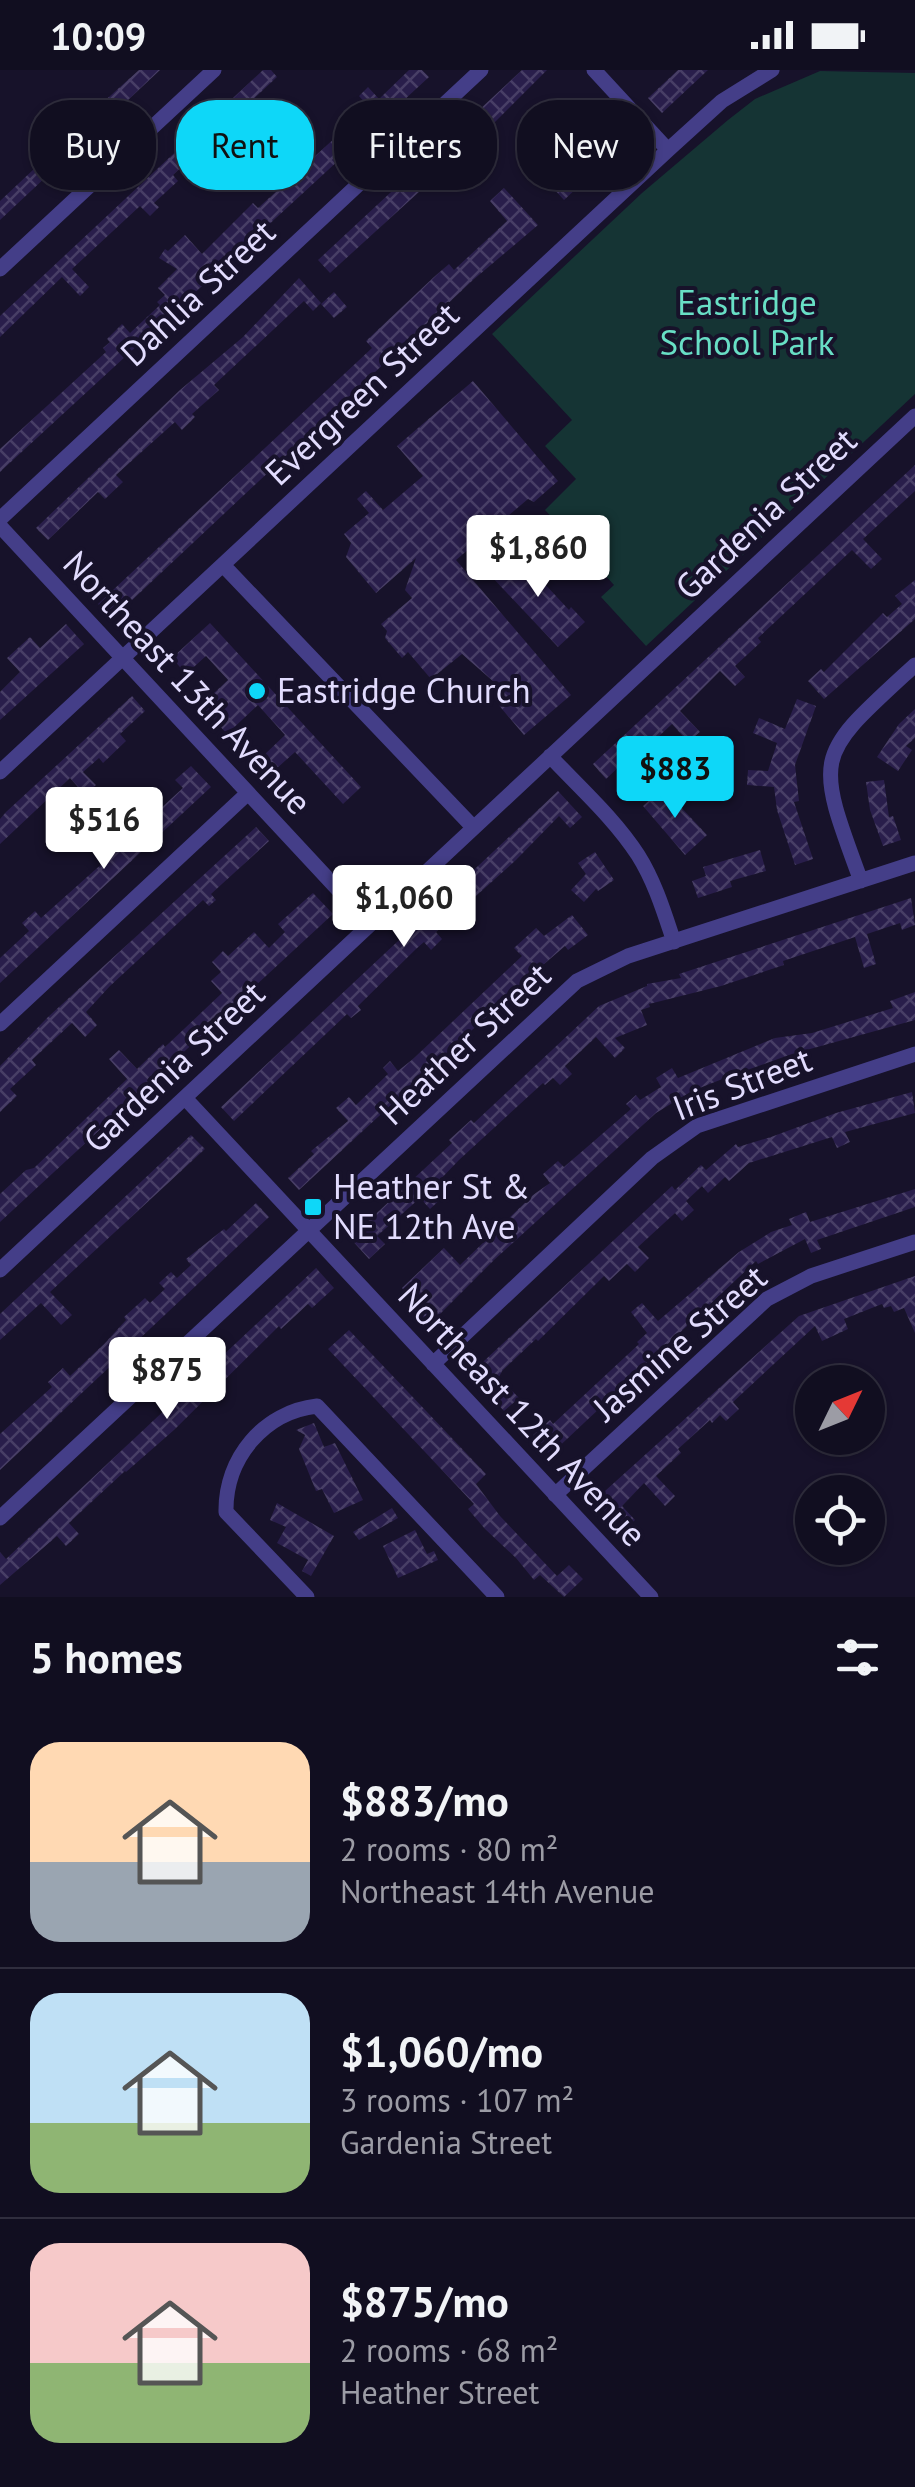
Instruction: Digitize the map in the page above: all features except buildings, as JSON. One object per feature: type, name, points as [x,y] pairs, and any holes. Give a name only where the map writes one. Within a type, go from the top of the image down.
[{"type":"street","points":[[0,269],[214,70]]},
{"type":"street","name":"Dahlia Street","points":[[0,522],[481,70]]},
{"type":"street","points":[[594,70],[668,150]]},
{"type":"street","name":"Evergreen Street","points":[[0,772],[668,150],[722,102],[772,70]]},
{"type":"street","name":"Gardenia Street","points":[[0,1270],[915,416]]},
{"type":"street","name":"Northeast 13th Avenue","points":[[0,522],[370,924]]},
{"type":"street","points":[[223,565],[473,827]]},
{"type":"street","points":[[861,881],[832,803],[828,781],[833,752],[855,720],[915,665]]},
{"type":"street","points":[[550,756],[639,857],[658,895],[674,942]]},
{"type":"street","points":[[0,1024],[248,793]]},
{"type":"street","name":"Heather Street","points":[[0,1518],[577,982],[614,962],[915,863]]},
{"type":"street","name":"Iris Street","points":[[433,1364],[652,1158],[684,1134],[722,1116],[915,1054]]},
{"type":"street","name":"Northeast 12th Avenue","points":[[186,1098],[652,1597]]},
{"type":"street","name":"Jasmine Street","points":[[555,1494],[766,1300],[811,1276],[915,1242]]},
{"type":"street","points":[[307,1597],[226,1512],[226,1489],[242,1452],[265,1428],[294,1408],[318,1406],[496,1597]]},
{"type":"green space","name":"Eastridge School Park","points":[[820,71],[915,73],[915,394],[646,646],[601,597],[614,585],[545,510],[576,479],[545,446],[572,420],[492,334],[642,193],[654,190],[654,183],[755,99]]},
{"type":"place","name":"Eastridge Church","points":[[257,691]]},
{"type":"place","name":"Heather St & NE 12th Ave","points":[[313,1207]]}]
